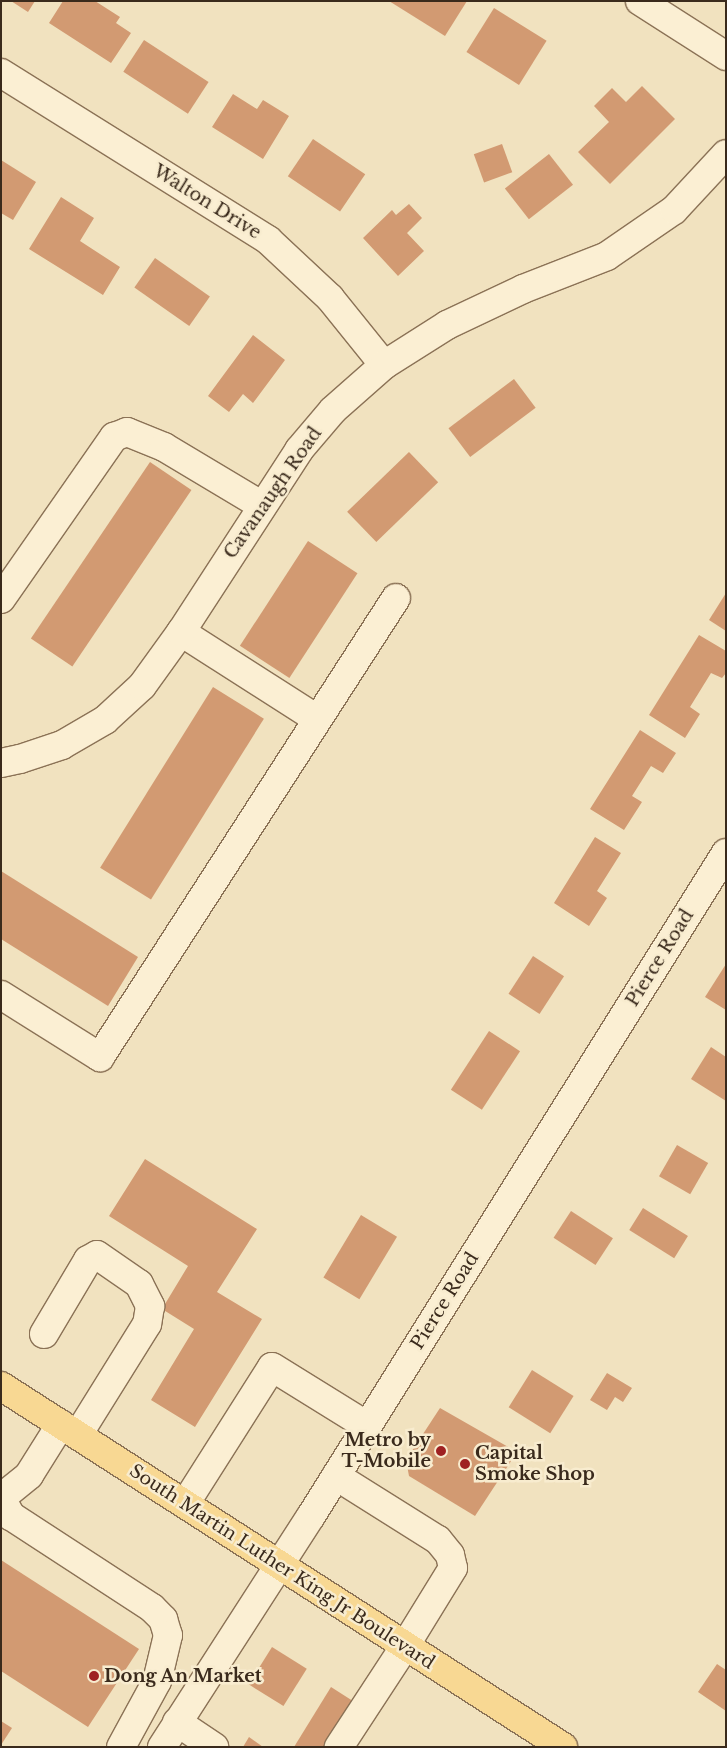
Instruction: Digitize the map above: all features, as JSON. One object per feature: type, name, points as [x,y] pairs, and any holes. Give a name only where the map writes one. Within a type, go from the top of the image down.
[{"type":"main road","name":"South Martin Luther King Jr Boulevard","points":[[3,1390],[280,1564],[562,1747]]},
{"type":"street","points":[[640,1],[726,56]]},
{"type":"street","name":"Walton Drive","points":[[1,73],[268,240],[330,298],[384,365]]},
{"type":"street","name":"Cavanaugh Road","points":[[1,763],[62,745],[105,720],[142,686],[180,632],[261,505],[299,450],[333,410],[384,365],[447,324],[523,289],[607,256],[674,210],[726,154]]},
{"type":"street","points":[[1,599],[114,437],[127,432],[164,447],[261,505]]},
{"type":"street","points":[[1,996],[100,1057],[396,598]]},
{"type":"street","points":[[180,632],[317,720]]},
{"type":"street","name":"Pierce Road","points":[[162,1747],[336,1476],[726,853]]},
{"type":"street","points":[[44,1334],[88,1260],[97,1255],[139,1284],[150,1306],[147,1324],[69,1430],[29,1475],[1,1498],[11,1516],[152,1608],[163,1619],[168,1635],[156,1681],[121,1747]]},
{"type":"street","points":[[185,1504],[272,1367],[367,1426]]},
{"type":"street","points":[[336,1476],[438,1540],[450,1555],[453,1568],[339,1747]]},
{"type":"street","points":[[177,1722],[214,1747]]},
{"type":"building","points":[[11,1],[35,1],[28,12]]},
{"type":"building","points":[[63,1],[95,1],[120,17],[116,23],[131,33],[111,63],[49,23]]},
{"type":"building","points":[[389,1],[467,1],[445,36]]},
{"type":"building","points":[[494,8],[547,41],[519,85],[466,52]]},
{"type":"building","points":[[144,40],[209,82],[188,114],[123,72]]},
{"type":"building","points":[[642,86],[675,119],[610,184],[578,152],[609,122],[594,106],[612,88],[626,102]]},
{"type":"building","points":[[233,94],[257,109],[263,100],[289,116],[263,159],[212,127]]},
{"type":"building","points":[[313,139],[365,174],[340,212],[288,176]]},
{"type":"building","points":[[502,144],[512,172],[484,182],[474,154]]},
{"type":"building","points":[[549,154],[573,185],[529,219],[505,188]]},
{"type":"building","points":[[1,160],[36,182],[13,220],[1,213]]},
{"type":"building","points":[[61,197],[94,218],[80,241],[120,267],[103,295],[29,249]]},
{"type":"building","points":[[409,204],[422,218],[407,233],[424,251],[398,276],[363,238],[392,210],[396,215]]},
{"type":"building","points":[[155,258],[210,296],[189,326],[134,287]]},
{"type":"building","points":[[253,335],[285,360],[253,403],[243,394],[229,412],[208,396]]},
{"type":"building","points":[[514,379],[536,408],[470,457],[449,428]]},
{"type":"building","points":[[409,452],[438,482],[376,542],[347,512]]},
{"type":"building","points":[[150,462],[191,490],[72,667],[31,639]]},
{"type":"building","points":[[308,541],[357,573],[289,678],[240,646]]},
{"type":"building","points":[[726,593],[726,631],[709,620]]},
{"type":"building","points":[[699,635],[726,651],[726,673],[722,678],[711,673],[690,707],[700,714],[685,738],[649,715]]},
{"type":"building","points":[[213,687],[264,719],[151,899],[100,868]]},
{"type":"building","points":[[640,730],[676,753],[663,773],[651,766],[632,796],[642,802],[624,830],[590,809]]},
{"type":"building","points":[[595,837],[621,853],[597,891],[607,898],[589,926],[554,903]]},
{"type":"building","points":[[1,871],[138,957],[108,1006],[1,939]]},
{"type":"building","points":[[533,956],[564,976],[540,1014],[508,994]]},
{"type":"building","points":[[726,964],[726,1010],[705,997]]},
{"type":"building","points":[[489,1031],[520,1051],[482,1110],[451,1090]]},
{"type":"building","points":[[711,1047],[726,1057],[726,1101],[691,1079]]},
{"type":"building","points":[[677,1145],[708,1163],[690,1194],[659,1176]]},
{"type":"building","points":[[145,1159],[257,1229],[217,1292],[262,1319],[195,1427],[151,1400],[194,1329],[162,1309],[188,1266],[109,1216]]},
{"type":"building","points":[[643,1208],[688,1236],[674,1258],[629,1230]]},
{"type":"building","points":[[571,1211],[613,1238],[596,1265],[554,1238]]},
{"type":"building","points":[[361,1215],[397,1237],[359,1299],[323,1278]]},
{"type":"building","points":[[532,1370],[574,1396],[550,1433],[509,1407]]},
{"type":"building","points":[[607,1373],[632,1388],[623,1402],[615,1397],[607,1410],[590,1400]]},
{"type":"building","points":[[440,1408],[517,1452],[475,1516],[409,1476],[406,1460]]},
{"type":"building","points":[[1,1560],[139,1649],[88,1727],[1,1671]]},
{"type":"building","points":[[272,1647],[307,1669],[283,1706],[249,1684]]},
{"type":"building","points":[[717,1664],[726,1670],[726,1711],[698,1692]]},
{"type":"building","points":[[331,1687],[356,1703],[329,1747],[294,1747]]},
{"type":"building","points":[[1,1721],[12,1728],[1,1745]]},
{"type":"building","points":[[249,1737],[263,1747],[243,1747]]},
{"type":"place","name":"Metro by T-Mobile","points":[[441,1451]]},
{"type":"place","name":"Capital Smoke Shop","points":[[465,1464]]},
{"type":"place","name":"Dong An Market","points":[[94,1676]]}]
